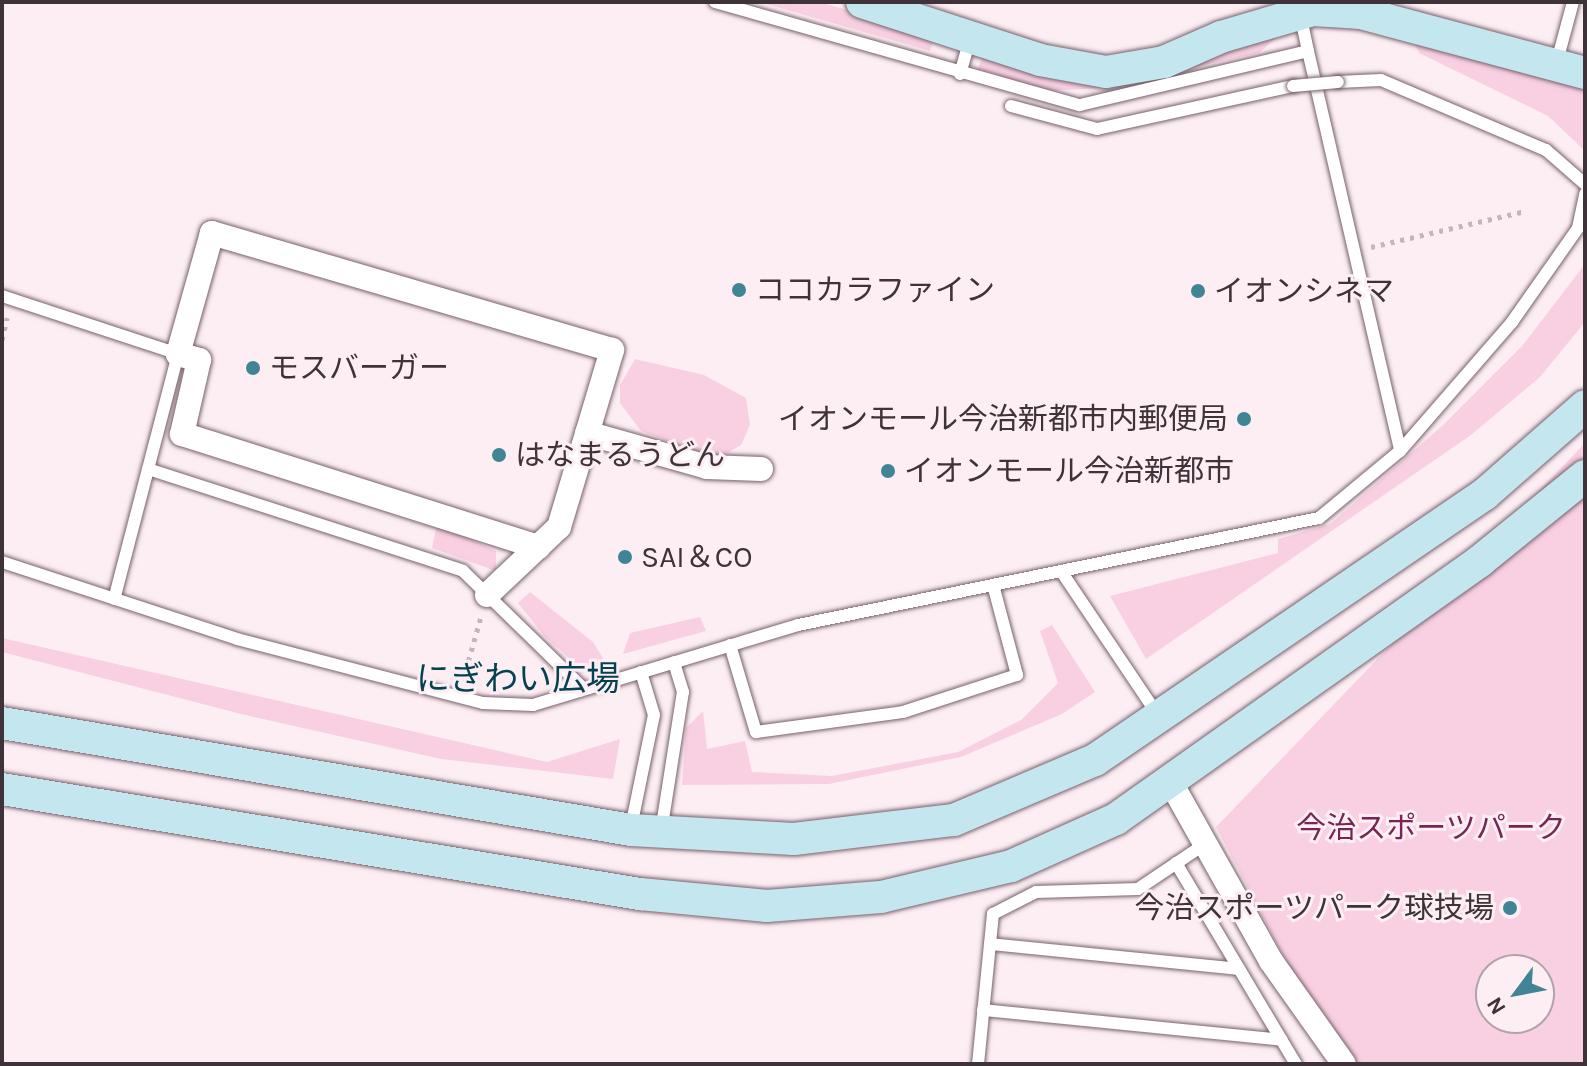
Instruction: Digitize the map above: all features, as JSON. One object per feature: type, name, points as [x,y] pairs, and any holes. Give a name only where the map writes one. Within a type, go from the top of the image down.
[{"type":"street","points":[[862,2],[1040,60],[1106,72],[1164,62],[1221,37],[1301,13],[1361,13],[1570,69]]},
{"type":"street","points":[[487,595],[538,547],[559,527],[612,350],[212,233],[178,354],[199,360],[182,434],[538,547]]},
{"type":"street","points":[[2,723],[646,831],[794,839],[954,820],[1095,760],[1485,494],[1585,406]]},
{"type":"street","points":[[587,433],[707,467],[761,469]]},
{"type":"street","points":[[2,789],[640,894],[767,906],[881,897],[1011,866],[1116,819],[1480,561],[1585,476]]},
{"type":"street","points":[[1170,781],[1271,961],[1344,1064]]},
{"type":"lane","points":[[716,2],[960,74],[1080,105],[1308,51]]},
{"type":"lane","points":[[1570,69],[1573,2]]},
{"type":"lane","points":[[1301,13],[1400,451]]},
{"type":"lane","points":[[960,74],[970,37]]},
{"type":"lane","points":[[1011,106],[1097,129],[1293,86],[1381,80],[1546,150],[1585,184]]},
{"type":"lane","points":[[2,562],[237,639],[458,697],[533,705],[798,625],[1319,518],[1400,451],[1527,303],[1578,228],[1585,194]]},
{"type":"lane","points":[[2,296],[178,354],[114,599]]},
{"type":"lane","points":[[148,469],[463,571],[584,689]]},
{"type":"lane","points":[[1061,571],[1159,717]]},
{"type":"lane","points":[[730,645],[756,732],[903,712],[1017,675],[993,585]]},
{"type":"lane","points":[[646,831],[683,692],[674,662]]},
{"type":"lane","points":[[641,672],[654,715],[646,831]]},
{"type":"lane","points":[[978,1064],[993,914],[1036,892],[1138,889],[1205,844]]},
{"type":"lane","points":[[1176,863],[1296,1064]]},
{"type":"lane","points":[[990,944],[1239,969]]},
{"type":"lane","points":[[983,1010],[1281,1040]]},
{"type":"path","points":[[1354,252],[1526,211]]},
{"type":"path","points":[[458,697],[487,595]]},
{"type":"green space","points":[[759,2],[819,2],[935,35],[930,51]]},
{"type":"green space","points":[[1409,32],[1585,84],[1585,151],[1548,116],[1419,53]]},
{"type":"green space","points":[[1279,35],[1259,53],[1100,88],[1047,91],[978,69],[984,52],[1045,70]]},
{"type":"green space","points":[[1585,264],[1585,322],[1540,377],[1471,435],[1146,659],[1110,596],[1278,553],[1278,539],[1330,524],[1443,425],[1522,346]]},
{"type":"green space","points":[[635,359],[704,375],[746,398],[750,425],[741,445],[717,459],[641,431],[620,403],[620,385]]},
{"type":"green space","name":"今治スポーツパーク","points":[[1585,443],[1585,1064],[1340,1064],[1216,827]]},
{"type":"green space","points":[[437,524],[496,551],[496,571],[432,548]]},
{"type":"green space","points":[[530,592],[593,642],[603,658],[598,670],[584,671],[545,637],[518,603]]},
{"type":"green space","points":[[700,617],[706,631],[623,654],[630,633]]},
{"type":"green space","points":[[1052,625],[1095,692],[1062,714],[961,757],[829,784],[682,785],[686,728],[703,711],[707,749],[745,741],[752,772],[832,776],[958,752],[1021,720],[1058,683],[1040,631]]},
{"type":"green space","points":[[2,638],[547,762],[620,739],[613,779],[441,759],[241,714],[2,652]]},
{"type":"place","name":"ココカラファイン","points":[[739,290]]},
{"type":"place","name":"イオンシネマ","points":[[1198,291]]},
{"type":"place","name":"モスバーガー","points":[[253,368]]},
{"type":"place","name":"イオンモール今治新都市内郵便局","points":[[1244,419]]},
{"type":"place","name":"はなまるうどん","points":[[499,455]]},
{"type":"place","name":"イオンモール今治新都市","points":[[888,471]]},
{"type":"place","name":"SAI＆CO","points":[[625,557]]},
{"type":"place","name":"今治スポーツパーク球技場","points":[[1510,908]]},
{"type":"district","name":"にぎわい広場","points":[[518,680]]}]
